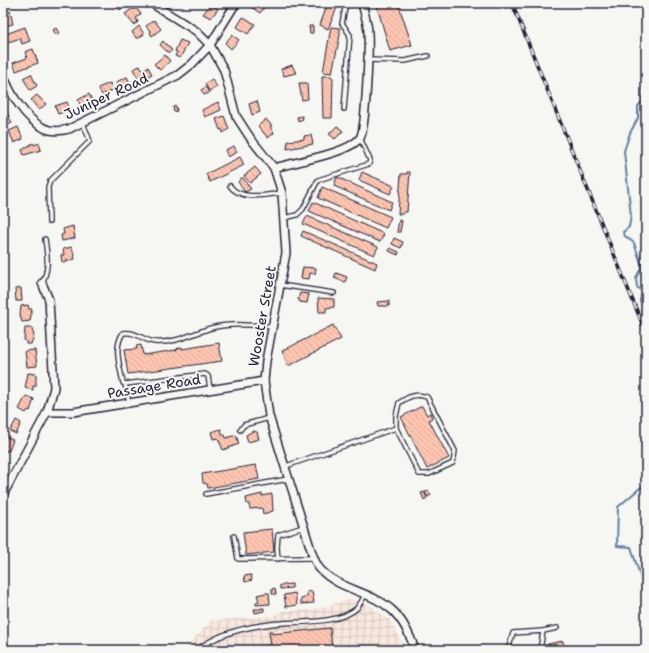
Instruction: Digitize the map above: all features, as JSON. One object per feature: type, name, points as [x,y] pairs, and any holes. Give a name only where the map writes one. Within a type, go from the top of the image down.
[{"type":"street","name":"Wooster Street","points":[[151,3],[196,31],[210,45],[224,70],[236,116],[251,139],[274,168],[282,193],[286,253],[266,361],[264,382],[270,418],[314,558],[319,568],[332,580],[366,594],[392,610],[403,623],[415,650]]},
{"type":"street","name":"Juniper Road","points":[[3,73],[19,103],[31,119],[44,128],[58,131],[83,123],[178,75],[192,64],[210,45],[236,3]]},
{"type":"street","points":[[274,168],[332,153],[351,145],[360,138],[366,115],[368,32],[362,3]]},
{"type":"street","points":[[3,495],[48,412],[54,388],[49,300],[42,283]]},
{"type":"street","name":"Passage Road","points":[[48,412],[73,412],[264,382]]},
{"type":"lane","points":[[344,109],[350,35],[342,23],[346,3]]},
{"type":"lane","points":[[367,60],[405,61],[428,56]]},
{"type":"lane","points":[[49,222],[48,187],[50,181],[90,141],[83,123]]},
{"type":"lane","points":[[284,218],[297,215],[300,212],[318,180],[369,164],[370,160],[360,138]]},
{"type":"lane","points":[[230,186],[236,192],[243,195],[282,193]]},
{"type":"lane","points":[[42,283],[47,274],[48,266],[45,239]]},
{"type":"lane","points":[[280,285],[334,293]]},
{"type":"lane","points":[[130,404],[125,384],[123,383],[117,346],[123,333],[138,334],[154,342],[192,335],[212,328],[248,325],[273,327]]},
{"type":"lane","points":[[125,384],[205,374],[208,376],[210,390]]},
{"type":"lane","points":[[418,394],[426,397],[455,451],[453,463],[430,474],[419,474],[396,428],[396,416],[399,403],[407,397],[418,394]]},
{"type":"lane","points":[[240,430],[244,425],[270,418]]},
{"type":"lane","points":[[286,466],[396,428]]},
{"type":"lane","points":[[206,494],[289,479]]},
{"type":"lane","points":[[278,559],[278,536],[303,527]]},
{"type":"lane","points":[[234,536],[238,559],[314,558]]},
{"type":"lane","points":[[197,650],[203,645],[232,631],[270,624],[327,620],[343,616],[357,608],[366,594]]},
{"type":"lane","points":[[508,650],[513,632],[542,631],[557,628]]},
{"type":"lane","points":[[540,650],[542,631]]},
{"type":"shaded area","points":[[353,599],[370,606],[390,620],[406,650],[184,650],[210,621],[272,616],[282,611],[312,610]]},
{"type":"building","points":[[112,3],[127,3],[120,10]]},
{"type":"building","points":[[253,3],[267,3],[260,13],[251,7]]},
{"type":"building","points":[[328,3],[339,3],[328,29],[320,25]]},
{"type":"building","points":[[376,3],[398,3],[412,45],[390,51]]},
{"type":"building","points":[[211,4],[218,9],[211,18],[203,14]]},
{"type":"building","points":[[133,8],[134,10],[136,8],[141,14],[136,18],[138,22],[134,25],[125,14]]},
{"type":"building","points":[[10,11],[13,24],[5,26],[3,12]]},
{"type":"building","points":[[243,17],[255,24],[248,34],[237,27]]},
{"type":"building","points":[[154,20],[161,29],[152,36],[150,33],[151,32],[146,26]]},
{"type":"building","points":[[139,26],[144,34],[139,38],[136,38],[132,32]]},
{"type":"building","points":[[309,26],[313,26],[313,33],[310,33]]},
{"type":"building","points":[[25,27],[30,41],[22,44],[20,38],[6,43],[3,35]]},
{"type":"building","points":[[331,27],[340,28],[340,35],[332,73],[323,72]]},
{"type":"building","points":[[56,28],[59,33],[56,35],[53,30]]},
{"type":"building","points":[[232,35],[239,40],[231,49],[225,43]]},
{"type":"building","points":[[180,40],[188,43],[180,58],[175,56],[177,52],[175,51]]},
{"type":"building","points":[[163,41],[172,50],[169,53],[160,45]]},
{"type":"building","points":[[33,49],[38,63],[16,71],[13,63],[27,58],[25,52]]},
{"type":"building","points":[[165,55],[170,61],[160,70],[154,64]]},
{"type":"building","points":[[292,65],[296,73],[284,76],[281,69]]},
{"type":"building","points":[[140,66],[142,70],[148,67],[152,74],[139,80],[133,69]]},
{"type":"building","points":[[31,74],[37,86],[30,90],[23,78]]},
{"type":"building","points":[[322,76],[331,76],[333,78],[332,118],[323,118]]},
{"type":"building","points":[[127,77],[131,84],[120,90],[116,82]]},
{"type":"building","points":[[212,79],[217,87],[209,91],[205,84]]},
{"type":"building","points":[[110,83],[113,90],[102,95],[98,88]]},
{"type":"building","points":[[299,83],[307,83],[308,99],[302,100]]},
{"type":"building","points":[[206,87],[209,93],[204,95],[201,90]]},
{"type":"building","points":[[89,94],[93,102],[81,107],[78,100]]},
{"type":"building","points":[[37,95],[46,104],[39,110],[31,100]]},
{"type":"building","points":[[257,101],[260,112],[252,115],[249,104]]},
{"type":"building","points":[[67,102],[70,110],[58,114],[55,106]]},
{"type":"building","points":[[218,102],[221,110],[205,117],[202,110]]},
{"type":"building","points":[[176,106],[177,111],[174,112],[173,107]]},
{"type":"building","points":[[6,111],[12,123],[4,127],[3,113]]},
{"type":"building","points":[[224,116],[229,129],[223,133],[222,129],[220,130],[216,119]]},
{"type":"building","points":[[302,116],[303,119],[298,121],[297,117]]},
{"type":"building","points":[[266,119],[272,126],[270,127],[274,133],[268,138],[258,126]]},
{"type":"building","points":[[337,126],[343,131],[335,139],[329,134]]},
{"type":"building","points":[[18,127],[23,139],[14,143],[9,131]]},
{"type":"building","points":[[311,135],[313,144],[287,149],[288,141],[304,139],[304,136]]},
{"type":"building","points":[[33,143],[34,145],[39,143],[41,150],[24,155],[22,150]]},
{"type":"building","points":[[234,146],[237,152],[228,157],[225,150]]},
{"type":"building","points":[[240,157],[244,165],[210,182],[206,174]]},
{"type":"building","points":[[255,167],[261,174],[250,183],[244,176]]},
{"type":"building","points":[[362,172],[394,186],[390,194],[359,180]]},
{"type":"building","points":[[407,172],[410,172],[407,212],[398,214],[401,174],[407,174]]},
{"type":"building","points":[[337,177],[392,202],[389,210],[334,186]]},
{"type":"building","points":[[241,178],[243,178],[251,189],[245,192],[238,182]]},
{"type":"building","points":[[322,187],[391,217],[386,228],[318,198]]},
{"type":"building","points":[[313,202],[384,234],[380,242],[309,211]]},
{"type":"building","points":[[307,216],[378,247],[374,255],[303,224]]},
{"type":"building","points":[[399,220],[402,221],[400,232],[397,232]]},
{"type":"building","points":[[73,226],[75,238],[62,241],[61,235],[64,234],[63,229]]},
{"type":"building","points":[[303,231],[377,263],[375,269],[301,236]]},
{"type":"building","points":[[394,238],[403,242],[401,248],[392,244]]},
{"type":"building","points":[[72,247],[75,259],[62,262],[61,255],[64,255],[63,249]]},
{"type":"building","points":[[390,248],[399,252],[398,255],[389,251]]},
{"type":"building","points":[[303,267],[316,268],[315,274],[310,273],[309,279],[301,278]]},
{"type":"building","points":[[336,273],[347,277],[345,282],[334,278]]},
{"type":"building","points":[[21,288],[22,301],[16,301],[15,289]]},
{"type":"building","points":[[300,293],[309,294],[307,303],[300,302],[298,299]]},
{"type":"building","points":[[318,298],[334,299],[334,307],[326,308],[326,312],[319,312]]},
{"type":"building","points":[[389,301],[389,306],[378,306],[377,302]]},
{"type":"building","points":[[28,305],[29,309],[32,309],[30,321],[22,322],[20,315],[21,306]]},
{"type":"building","points":[[333,325],[341,339],[288,366],[282,351]]},
{"type":"building","points":[[25,328],[32,328],[34,336],[31,344],[26,344],[26,341],[24,340]]},
{"type":"building","points":[[219,343],[222,361],[128,374],[124,350],[137,349],[136,346],[141,345],[143,355],[176,350],[182,347],[182,349]]},
{"type":"building","points":[[35,350],[37,366],[27,367],[25,351]]},
{"type":"building","points":[[28,373],[36,374],[36,386],[33,386],[33,390],[25,388]]},
{"type":"building","points":[[26,396],[34,399],[30,411],[28,410],[26,413],[19,409]]},
{"type":"building","points":[[422,406],[427,415],[430,413],[432,418],[429,420],[449,458],[427,469],[401,417]]},
{"type":"building","points":[[16,420],[21,423],[16,434],[10,431]]},
{"type":"building","points":[[221,429],[222,435],[225,435],[226,438],[236,435],[239,444],[223,450],[218,438],[213,439],[211,432]]},
{"type":"building","points":[[253,431],[257,432],[259,439],[248,442],[246,435]]},
{"type":"building","points":[[5,436],[13,440],[9,451],[7,450],[5,453],[3,452],[3,440]]},
{"type":"building","points":[[256,465],[259,479],[208,488],[207,484],[203,483],[202,474]]},
{"type":"building","points":[[428,490],[431,495],[428,497],[425,492]]},
{"type":"building","points":[[424,492],[427,498],[424,500],[421,493]]},
{"type":"building","points":[[262,494],[262,496],[272,494],[273,511],[263,514],[262,508],[250,509],[246,498]]},
{"type":"building","points":[[272,529],[274,552],[246,555],[243,532]]},
{"type":"building","points":[[251,575],[252,580],[245,582],[244,576]]},
{"type":"building","points":[[292,584],[292,588],[280,589],[280,585]]},
{"type":"building","points":[[275,588],[276,594],[272,594],[272,589]]},
{"type":"building","points":[[312,591],[314,603],[301,604],[301,599],[307,597],[307,592]]},
{"type":"building","points":[[269,593],[270,604],[256,605],[256,602],[259,601],[257,595]]},
{"type":"building","points":[[295,593],[297,605],[286,607],[284,595]]},
{"type":"building","points":[[264,608],[264,611],[255,613],[254,609]]},
{"type":"building","points":[[330,628],[332,650],[254,650],[254,647],[271,645],[269,631],[272,631],[272,634]]},
{"type":"building","points":[[563,641],[564,650],[549,650],[548,644]]},
{"type":"waterway","points":[[646,82],[642,91],[643,101],[638,106],[638,118],[630,133],[624,151],[631,216],[629,227],[623,232],[625,236],[634,243],[642,266],[636,278],[637,287],[643,292],[640,300],[646,314]]},
{"type":"waterway","points":[[646,486],[640,488],[618,507],[617,546],[631,547],[643,585],[646,589]]},
{"type":"railway","points":[[512,3],[646,333]]}]
